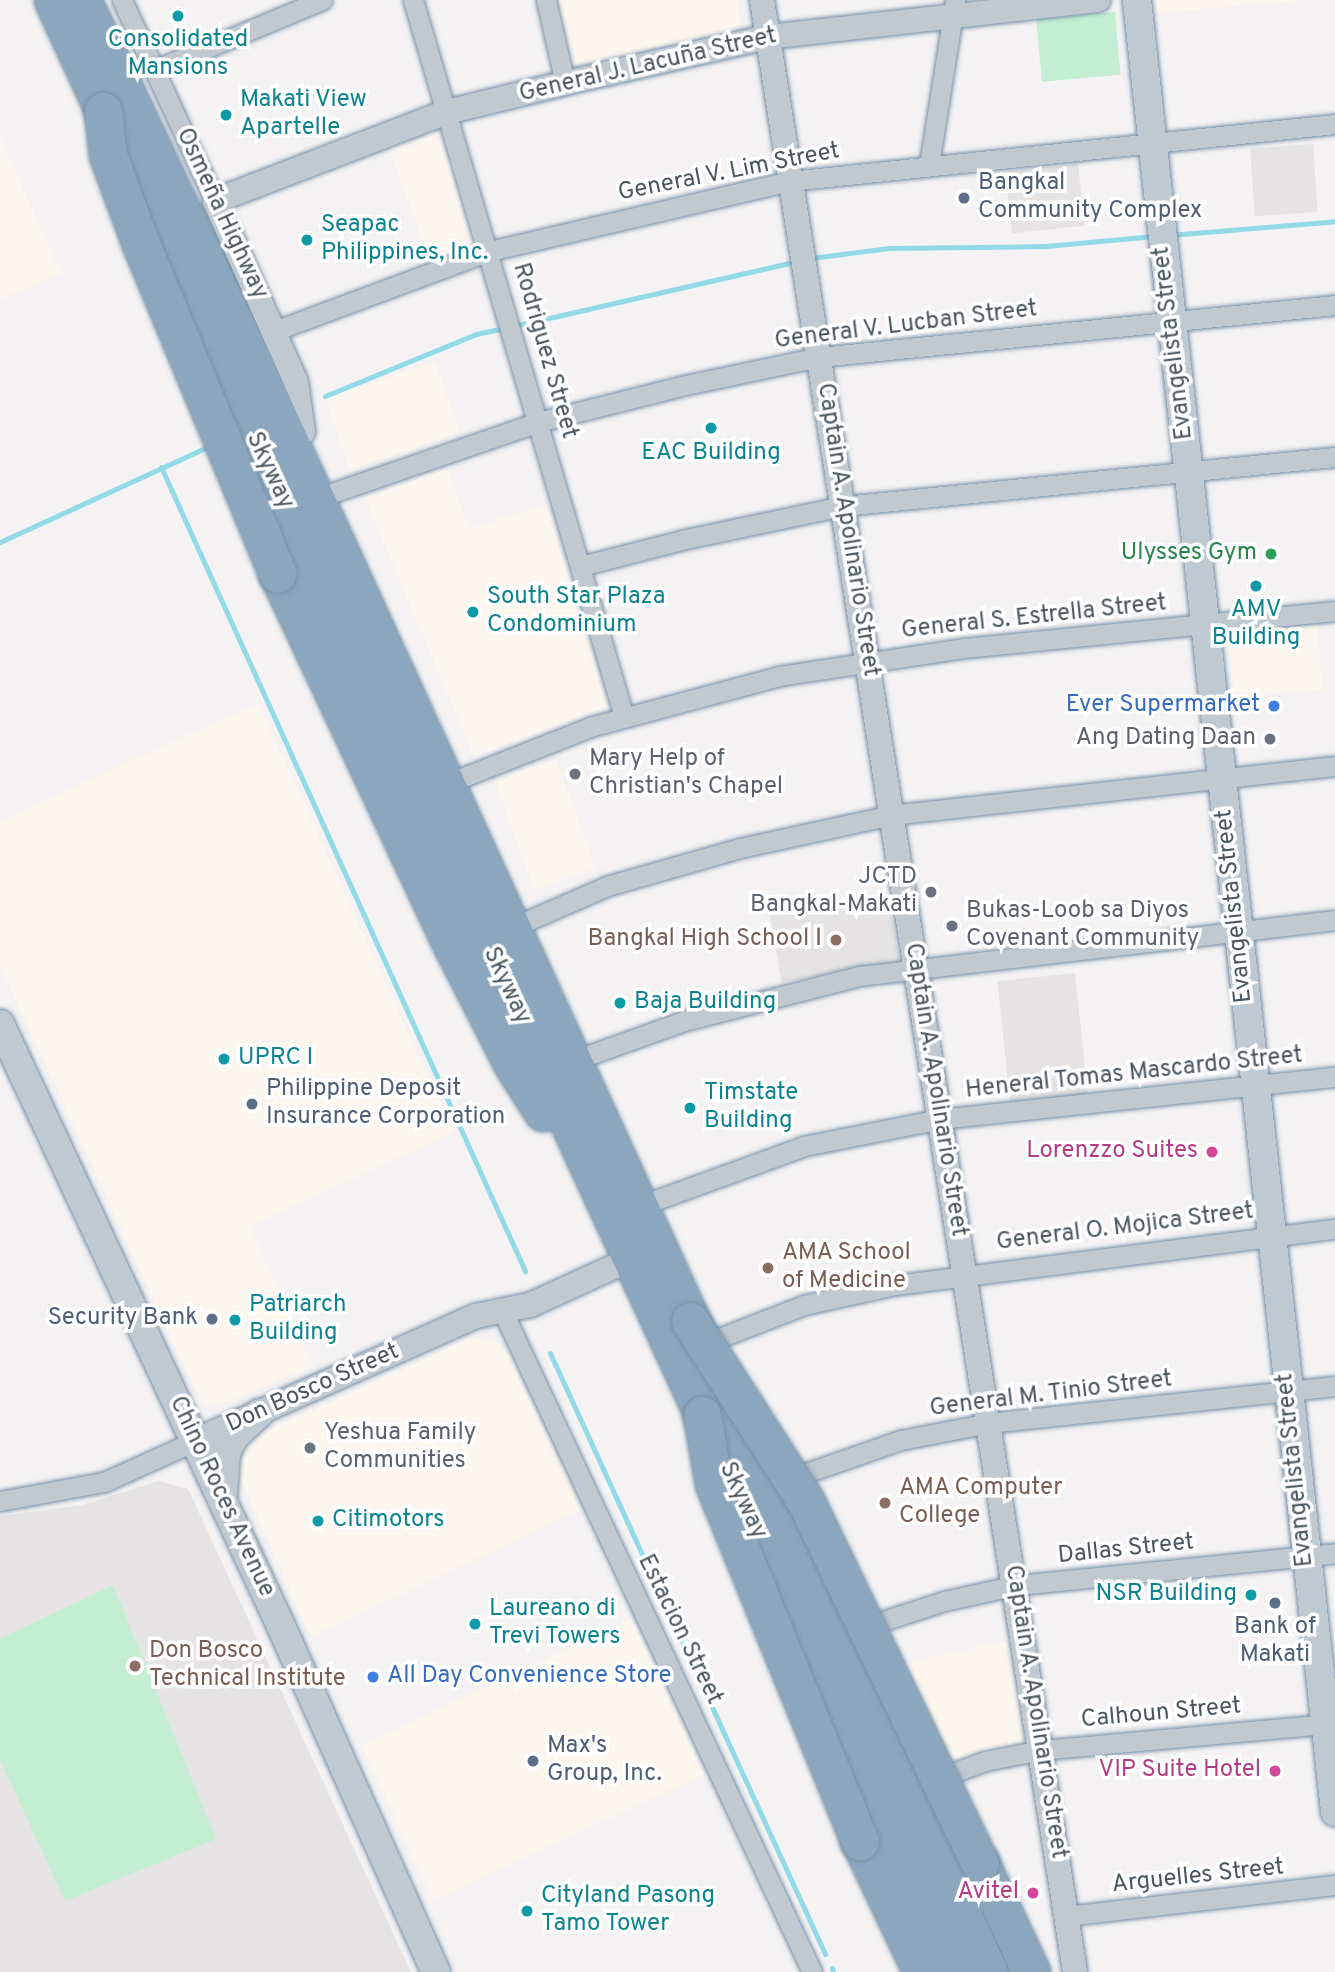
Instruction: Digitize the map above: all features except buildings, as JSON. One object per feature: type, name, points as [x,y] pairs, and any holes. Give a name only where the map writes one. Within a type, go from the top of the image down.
[{"type":"highway","name":"Skyway","points":[[53,0],[959,1972]]},
{"type":"highway","name":"Skyway","points":[[82,0],[705,1329],[989,1972]]},
{"type":"highway","points":[[103,111],[108,155],[207,408],[278,574],[500,1040],[538,1107],[564,1132]]},
{"type":"highway","points":[[705,1329],[805,1500],[1031,1972]]},
{"type":"highway","points":[[702,1415],[714,1483],[860,1841],[922,1972]]},
{"type":"main road","name":"Evangelista Street","points":[[1137,0],[1305,1556],[1330,1723],[1335,1812]]},
{"type":"main road","name":"Chino Roces Avenue","points":[[0,1024],[225,1505],[436,1972]]},
{"type":"main road","points":[[225,1505],[221,1479],[226,1453],[240,1430],[260,1413]]},
{"type":"street","name":"Osmeña Highway","points":[[122,0],[300,393],[303,432]]},
{"type":"street","points":[[154,70],[321,0]]},
{"type":"street","name":"Rodriguez Street","points":[[413,0],[624,717]]},
{"type":"street","points":[[546,0],[565,83]]},
{"type":"street","name":"Captain A. Apolinario Street","points":[[762,0],[915,967],[1017,1585],[1075,1972]]},
{"type":"street","name":"General J. Lacuña Street","points":[[215,201],[447,112],[565,83],[768,37],[954,8],[1098,0]]},
{"type":"street","points":[[929,165],[954,8]]},
{"type":"street","name":"General V. Lim Street","points":[[274,331],[489,251],[790,181],[1335,124]]},
{"type":"street","name":"General V. Lucban Street","points":[[332,493],[538,422],[681,386],[819,357],[1335,305]]},
{"type":"street","points":[[581,566],[686,539],[843,506],[1190,475],[1335,457]]},
{"type":"street","name":"General S. Estrella Street","points":[[461,778],[624,717],[779,676],[868,661],[1335,611]]},
{"type":"street","points":[[527,921],[607,886],[740,848],[891,815],[1335,766]]},
{"type":"street","points":[[589,1055],[729,1009],[859,976],[915,967],[1335,920]]},
{"type":"street","name":"Heneral Tomas Mascardo Street","points":[[656,1200],[804,1146],[940,1119],[1335,1077]]},
{"type":"street","name":"General O. Mojica Street","points":[[705,1329],[804,1305],[965,1272],[1335,1229]]},
{"type":"street","name":"Don Bosco Street","points":[[0,1501],[104,1482],[476,1316],[530,1305],[622,1263]]},
{"type":"street","name":"Estacion Street","points":[[502,1310],[812,1972]]},
{"type":"street","name":"General M. Tinio Street","points":[[780,1483],[862,1451],[989,1423],[1335,1386]]},
{"type":"street","name":"Dallas Street","points":[[844,1634],[943,1601],[1017,1585],[1335,1553]]},
{"type":"street","name":"Calhoun Street","points":[[914,1788],[985,1761],[1041,1750],[1330,1723]]},
{"type":"street","name":"Arguelles Street","points":[[1066,1916],[1335,1885]]},
{"type":"shaded area","points":[[557,0],[737,0],[741,28],[572,67]]},
{"type":"shaded area","points":[[1157,0],[1306,0],[1158,13]]},
{"type":"shaded area","points":[[443,130],[483,240],[429,259],[389,149]]},
{"type":"shaded area","points":[[0,138],[61,273],[0,300]]},
{"type":"shaded area","points":[[1313,144],[1318,212],[1255,216],[1250,148]]},
{"type":"shaded area","points":[[1078,164],[1084,226],[1012,233],[1005,172]]},
{"type":"shaded area","points":[[435,361],[459,432],[350,470],[325,399]]},
{"type":"shaded area","points":[[447,468],[469,529],[546,504],[607,707],[474,756],[365,498]]},
{"type":"shaded area","points":[[1317,624],[1323,690],[1234,698],[1228,632]]},
{"type":"shaded area","points":[[258,703],[453,1132],[249,1227],[313,1366],[217,1406],[204,1402],[196,1391],[0,965],[0,821]]},
{"type":"shaded area","points":[[556,759],[596,868],[535,890],[495,781]]},
{"type":"shaded area","name":"Bangkal High School Ⅰ","points":[[888,895],[900,962],[782,983],[770,916]]},
{"type":"shaded area","points":[[1075,973],[1088,1099],[1011,1107],[997,981]]},
{"type":"shaded area","points":[[473,1337],[500,1344],[509,1355],[581,1509],[311,1637],[232,1459],[239,1444]]},
{"type":"shaded area","name":"Don Bosco Technical Institute","points":[[158,1481],[188,1489],[411,1972],[0,1972],[0,1516],[83,1505]]},
{"type":"shaded area","points":[[632,1619],[704,1774],[434,1900],[362,1745]]},
{"type":"shaded area","points":[[1011,1640],[1028,1739],[1021,1746],[951,1763],[904,1663]]},
{"type":"green space","points":[[1115,12],[1120,75],[1042,82],[1036,19]]},
{"type":"green space","points":[[113,1585],[216,1839],[65,1901],[0,1760],[0,1639]]},
{"type":"waterway","points":[[1170,235],[1335,221]]},
{"type":"waterway","points":[[811,258],[889,248],[1046,246],[1154,236]]},
{"type":"waterway","points":[[514,326],[798,261]]},
{"type":"waterway","points":[[325,396],[476,334],[505,328]]},
{"type":"waterway","points":[[0,542],[210,446]]},
{"type":"waterway","points":[[161,467],[525,1271]]},
{"type":"waterway","points":[[550,1353],[825,1954]]},
{"type":"waterway","points":[[832,1968],[833,1972]]},
{"type":"place","name":"Consolidated Mansions","points":[[178,16]]},
{"type":"place","name":"Makati View Apartelle","points":[[226,115]]},
{"type":"place","name":"Bangkal Community Complex","points":[[964,198]]},
{"type":"place","name":"Seapac Philippines, Inc.","points":[[307,240]]},
{"type":"place","name":"EAC Building","points":[[711,428]]},
{"type":"place","name":"Ulysses Gym","points":[[1271,554]]},
{"type":"place","name":"AMV Building","points":[[1256,586]]},
{"type":"place","name":"South Star Plaza Condominium","points":[[473,612]]},
{"type":"place","name":"Ever Supermarket","points":[[1274,706]]},
{"type":"place","name":"Ang Dating Daan","points":[[1270,739]]},
{"type":"place","name":"Mary Help of Christian's Chapel","points":[[575,774]]},
{"type":"place","name":"JCTD Bangkal-Makati","points":[[931,892]]},
{"type":"place","name":"Bukas-Loob sa Diyos Covenant Community","points":[[952,926]]},
{"type":"place","name":"Bangkal High School Ⅰ","points":[[836,940]]},
{"type":"place","name":"Baja Building","points":[[620,1003]]},
{"type":"place","name":"UPRC I","points":[[224,1059]]},
{"type":"place","name":"Philippine Deposit Insurance Corporation","points":[[252,1104]]},
{"type":"place","name":"Timstate Building","points":[[690,1108]]},
{"type":"place","name":"Lorenzzo Suites","points":[[1212,1152]]},
{"type":"place","name":"AMA School of Medicine","points":[[768,1268]]},
{"type":"place","name":"Security Bank","points":[[212,1319]]},
{"type":"place","name":"Patriarch Building","points":[[235,1320]]},
{"type":"place","name":"Yeshua Family Communities","points":[[310,1448]]},
{"type":"place","name":"AMA Computer College","points":[[885,1503]]},
{"type":"place","name":"Citimotors","points":[[318,1521]]},
{"type":"place","name":"NSR Building","points":[[1251,1595]]},
{"type":"place","name":"Bank of Makati","points":[[1275,1603]]},
{"type":"place","name":"Laureano di Trevi Towers","points":[[475,1624]]},
{"type":"place","name":"Don Bosco Technical Institute","points":[[135,1666]]},
{"type":"place","name":"All Day Convenience Store","points":[[373,1677]]},
{"type":"place","name":"Max's Group, Inc.","points":[[533,1761]]},
{"type":"place","name":"VIP Suite Hotel","points":[[1275,1771]]},
{"type":"place","name":"Avitel","points":[[1033,1893]]},
{"type":"place","name":"Cityland Pasong Tamo Tower","points":[[527,1911]]}]
